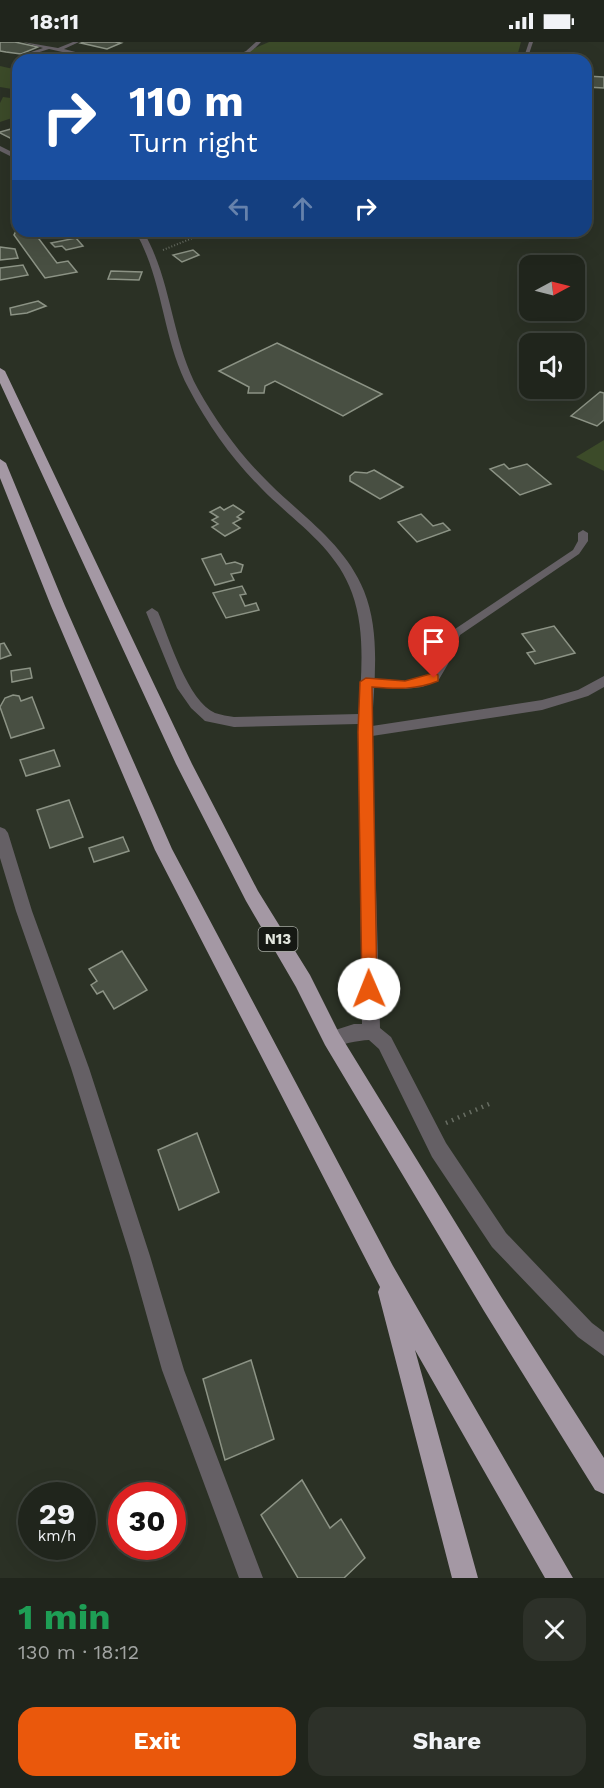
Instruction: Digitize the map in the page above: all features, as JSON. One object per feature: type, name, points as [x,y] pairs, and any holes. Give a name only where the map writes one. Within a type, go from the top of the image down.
[{"type":"highway","name":"N13","points":[[0,371],[184,764],[252,896],[303,981],[332,1040],[492,1303],[604,1480]]},
{"type":"highway","points":[[0,463],[58,606],[164,850],[385,1274],[496,1472],[560,1578]]},
{"type":"highway","points":[[385,1274],[409,1373],[465,1578]]},
{"type":"street","points":[[142,237],[151,254],[166,297],[178,352],[192,387],[245,463],[325,543],[348,571],[363,605],[368,638],[365,725],[372,1032]]},
{"type":"street","points":[[152,612],[184,688],[196,705],[210,717],[234,722],[365,725],[542,705],[583,693],[604,681]]},
{"type":"street","points":[[0,833],[24,910],[80,1068],[140,1256],[173,1370],[250,1578]]},
{"type":"street","points":[[332,1040],[354,1032],[372,1032],[385,1043],[429,1131],[499,1240],[585,1330],[604,1344]]},
{"type":"lane","points":[[25,42],[77,54]]},
{"type":"lane","points":[[58,50],[78,42]]},
{"type":"lane","points":[[243,54],[259,42]]},
{"type":"lane","points":[[29,54],[48,47]]},
{"type":"lane","points":[[366,682],[405,685],[422,683],[434,678],[443,664],[456,633],[576,552],[583,541],[583,533]]},
{"type":"path","points":[[151,254],[195,237]]},
{"type":"path","points":[[429,1131],[489,1104]]},
{"type":"green space","points":[[269,42],[521,42],[518,54],[242,54]]},
{"type":"green space","points":[[0,66],[12,69],[12,89],[0,87]]},
{"type":"green space","points":[[3,97],[12,98],[12,118],[0,122],[0,103]]},
{"type":"green space","points":[[604,440],[604,471],[576,457]]},
{"type":"building","points":[[0,42],[15,42],[38,47],[21,54],[0,51]]},
{"type":"building","points":[[81,43],[121,43],[107,49]]},
{"type":"building","points":[[592,76],[604,77],[604,88],[592,87]]},
{"type":"building","points":[[12,129],[12,139],[0,133]]},
{"type":"building","points":[[15,237],[38,237],[57,263],[68,261],[77,272],[45,278]]},
{"type":"building","points":[[76,238],[83,246],[66,250],[62,246],[55,247],[51,243]]},
{"type":"building","points":[[0,247],[15,249],[18,258],[0,260]]},
{"type":"building","points":[[193,250],[199,255],[182,262],[173,255]]},
{"type":"building","points":[[23,265],[28,275],[0,280],[0,268]]},
{"type":"building","points":[[111,271],[142,272],[139,280],[108,279]]},
{"type":"building","points":[[38,301],[46,306],[27,313],[11,315],[10,308]]},
{"type":"building","points":[[277,343],[382,394],[343,416],[275,381],[265,386],[264,393],[248,393],[249,387],[219,371]]},
{"type":"building","points":[[600,392],[604,393],[604,420],[597,426],[571,416]]},
{"type":"building","points":[[504,464],[509,469],[527,464],[551,484],[520,495],[490,469]]},
{"type":"building","points":[[374,470],[403,487],[380,499],[350,481],[350,476],[355,472],[367,473]]},
{"type":"building","points":[[233,505],[244,512],[237,517],[241,519],[233,523],[240,528],[225,536],[212,527],[218,524],[212,520],[218,517],[210,512],[220,507],[224,510]]},
{"type":"building","points":[[421,514],[433,526],[443,523],[450,530],[417,542],[398,522]]},
{"type":"building","points":[[221,554],[226,564],[235,562],[243,565],[241,572],[231,574],[234,580],[215,585],[202,559]]},
{"type":"building","points":[[242,586],[246,594],[240,595],[245,606],[256,603],[259,610],[226,618],[213,593]]},
{"type":"building","points":[[554,626],[575,653],[535,664],[527,653],[535,651],[522,634]]},
{"type":"building","points":[[4,643],[11,655],[0,659],[0,644]]},
{"type":"building","points":[[30,668],[32,678],[12,682],[11,671]]},
{"type":"building","points":[[13,695],[19,696],[21,701],[32,697],[44,728],[11,738],[0,707],[5,698]]},
{"type":"building","points":[[54,750],[60,766],[26,776],[20,760]]},
{"type":"building","points":[[69,800],[83,837],[50,848],[37,810]]},
{"type":"building","points":[[123,837],[129,851],[94,862],[89,848]]},
{"type":"building","points":[[122,951],[147,990],[114,1009],[103,991],[97,994],[91,985],[97,981],[89,969]]},
{"type":"building","points":[[197,1133],[219,1192],[179,1210],[158,1150]]},
{"type":"building","points":[[251,1360],[274,1439],[225,1460],[203,1379]]},
{"type":"building","points":[[302,1480],[330,1528],[341,1519],[365,1558],[344,1578],[298,1578],[261,1515]]},
{"type":"route","points":[[369,989],[366,682],[405,685],[422,683],[434,678]]}]
